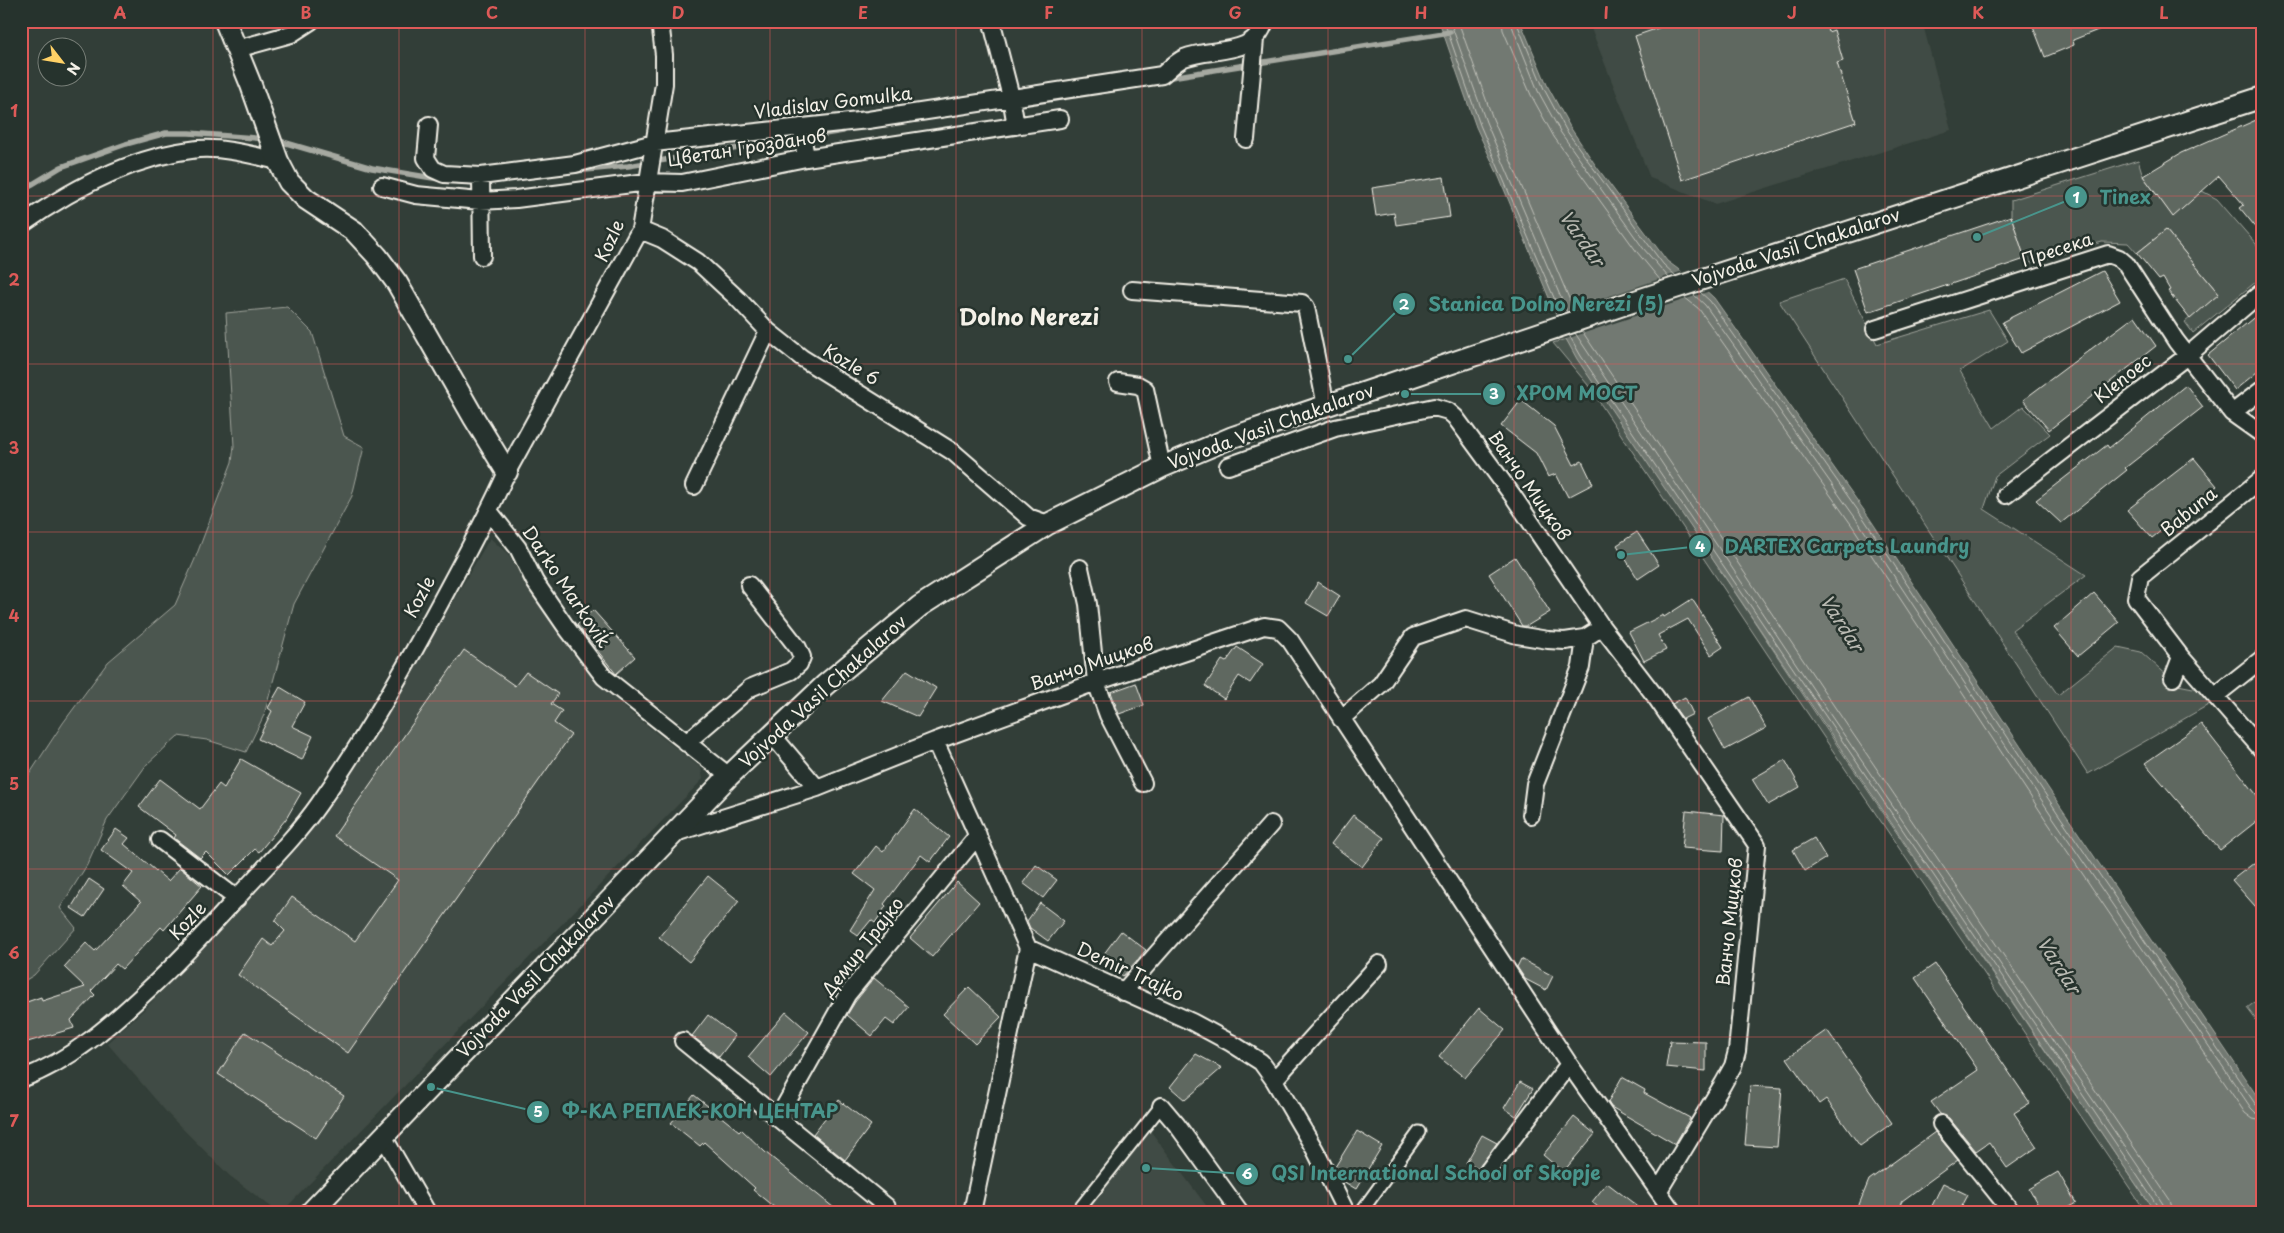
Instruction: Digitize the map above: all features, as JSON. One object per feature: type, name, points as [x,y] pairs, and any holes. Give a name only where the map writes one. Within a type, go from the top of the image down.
[{"type":"street","points":[[225,21],[237,48],[278,161],[289,182],[306,199],[354,231],[377,256],[397,283],[507,472]]},
{"type":"street","points":[[237,48],[291,34],[311,21]]},
{"type":"street","name":"Kozle","points":[[21,1079],[53,1065],[80,1048],[123,1013],[175,965],[281,850],[318,805],[356,747],[420,640],[489,511],[507,472],[640,230],[664,84],[664,55],[660,21]]},
{"type":"street","points":[[993,21],[1016,126]]},
{"type":"street","points":[[1246,138],[1254,66],[1255,38],[1261,32],[1265,21]]},
{"type":"street","name":"Vladislav Gomulka","points":[[429,125],[426,158],[433,168],[455,176],[481,176],[575,164],[654,143],[939,110],[1011,97],[1162,75],[1183,58],[1243,47],[1255,38]]},
{"type":"street","name":"Vojvoda Vasil Chakalarov","points":[[310,1212],[729,776],[825,685],[920,606],[1048,524],[1162,467],[1233,437],[1755,261],[2263,96]]},
{"type":"street","name":"Цветан Грозданов","points":[[382,186],[416,195],[480,201],[516,199],[647,182],[682,183],[806,158],[1060,119]]},
{"type":"street","points":[[801,127],[806,158]]},
{"type":"street","points":[[21,225],[51,204],[115,172],[156,157],[200,149],[233,152],[278,161]]},
{"type":"street","points":[[481,176],[482,256]]},
{"type":"street","name":"Kozle 6","points":[[640,230],[662,239],[698,262],[738,299],[768,331],[815,367],[953,452],[1028,517],[1048,524]]},
{"type":"street","name":"Пресека","points":[[1875,329],[2108,254],[2119,258],[2126,264],[2187,356],[2232,413],[2263,435]]},
{"type":"street","points":[[1132,290],[1302,302],[1306,307],[1326,406]]},
{"type":"street","name":"Klenoec","points":[[2006,495],[2187,356],[2263,291]]},
{"type":"street","points":[[694,486],[768,331]]},
{"type":"street","points":[[1118,382],[1138,385],[1145,389],[1162,467]]},
{"type":"street","points":[[2232,413],[2263,389]]},
{"type":"street","name":"Ванчо Мицков","points":[[1228,466],[1334,428],[1434,407],[1448,411],[1455,416],[1513,496],[1602,627],[1655,696],[1758,845],[1737,1051],[1733,1066],[1659,1190]]},
{"type":"street","name":"Babuna","points":[[2181,657],[2136,598],[2140,577],[2263,478]]},
{"type":"street","name":"Darko Markoviḱ","points":[[489,511],[518,548],[535,582],[560,619],[604,677],[729,776]]},
{"type":"street","points":[[1080,568],[1088,604],[1096,682],[1108,715],[1143,783]]},
{"type":"street","points":[[686,743],[750,688],[791,671],[799,664],[802,657],[798,648],[749,585]]},
{"type":"street","points":[[1341,719],[1381,684],[1413,637],[1466,619],[1517,635],[1565,641],[1585,638],[1602,627]]},
{"type":"street","name":"Ванчо Мицков","points":[[675,832],[817,788],[934,741],[1096,682],[1264,626],[1272,626],[1284,633],[1290,640],[1569,1064],[1673,1212]]},
{"type":"street","points":[[1531,815],[1535,784],[1581,667],[1585,638]]},
{"type":"street","points":[[2173,678],[2181,657],[2263,751]]},
{"type":"street","points":[[2215,696],[2263,658]]},
{"type":"street","points":[[773,736],[817,788]]},
{"type":"street","points":[[934,741],[1028,948],[972,1212]]},
{"type":"street","points":[[1123,992],[1271,824]]},
{"type":"street","name":"Демир Трајко","points":[[778,1118],[847,995],[978,835]]},
{"type":"street","points":[[160,840],[237,899]]},
{"type":"street","name":"Demir Trajko","points":[[1028,948],[1232,1043],[1261,1062],[1274,1080],[1315,1150],[1346,1212]]},
{"type":"street","points":[[1274,1080],[1379,964]]},
{"type":"street","points":[[683,1041],[887,1207]]},
{"type":"street","points":[[1488,1171],[1569,1064]]},
{"type":"street","points":[[1077,1212],[1160,1106],[1177,1125],[1240,1212]]},
{"type":"street","points":[[1941,1124],[2012,1212]]},
{"type":"street","points":[[1361,1212],[1419,1132]]},
{"type":"street","points":[[383,1136],[428,1212]]},
{"type":"shaded area","points":[[1588,21],[1922,21],[1951,130],[1715,204],[1650,178]]},
{"type":"shaded area","points":[[2138,160],[2143,176],[2173,216],[2202,191],[2217,199],[2263,252],[2263,276],[2193,333],[2185,322],[2219,294],[2166,230],[2137,253],[2128,243],[2102,242],[2031,263],[2025,259],[2011,216],[2011,200]]},
{"type":"shaded area","points":[[1844,279],[1877,344],[1989,310],[2008,341],[1960,371],[1994,428],[2023,406],[2050,434],[1995,476],[1984,509],[2086,575],[2012,630],[2058,695],[2118,647],[2141,652],[2178,685],[2208,691],[2210,704],[2088,774],[1779,301]]},
{"type":"shaded area","points":[[287,307],[312,332],[344,436],[364,447],[352,496],[294,604],[264,715],[246,752],[207,740],[178,736],[147,764],[107,820],[87,865],[60,908],[76,928],[34,975],[21,983],[21,787],[63,723],[108,662],[175,605],[195,559],[232,462],[234,446],[226,313]]},
{"type":"shaded area","points":[[1566,339],[1818,717],[2155,1212],[2146,1212],[1768,655],[1588,385],[1553,343]]},
{"type":"shaded area","points":[[490,538],[508,554],[531,593],[596,681],[626,709],[701,768],[703,779],[282,1212],[278,1212],[230,1176],[169,1115],[107,1043],[147,1007],[267,879],[321,815],[374,737]]},
{"type":"shaded area","points":[[2263,996],[2263,1029],[2247,1008]]},
{"type":"shaded area","points":[[1146,1125],[1211,1212],[1081,1212]]},
{"type":"water","name":"Vardar","points":[[1439,21],[1520,21],[1548,87],[1570,127],[1596,166],[1667,261],[1714,298],[1868,516],[2062,809],[2263,1105],[2263,1212],[2155,1212],[1577,359],[1566,339],[1499,177],[1476,127]]},
{"type":"pier","points":[[1683,271],[1710,291],[1563,340],[1554,315]]},
{"type":"building","points":[[1679,21],[1824,21],[1828,32],[1834,30],[1843,61],[1837,63],[1856,122],[1682,180],[1635,36]]},
{"type":"building","points":[[2031,21],[2118,22],[2073,40],[2074,45],[2045,57]]},
{"type":"building","points":[[2263,117],[2263,236],[2240,208],[2244,205],[2219,176],[2173,217],[2143,176],[2181,153]]},
{"type":"building","points":[[1444,177],[1450,217],[1396,225],[1394,213],[1376,216],[1372,188]]},
{"type":"building","points":[[2011,216],[2025,259],[1868,312],[1853,269]]},
{"type":"building","points":[[2166,230],[2219,294],[2190,319],[2168,291],[2170,290],[2163,278],[2159,280],[2137,253]]},
{"type":"building","points":[[2102,271],[2120,301],[2021,353],[2002,322]]},
{"type":"building","points":[[2263,310],[2263,367],[2235,390],[2208,355]]},
{"type":"building","points":[[2135,316],[2156,346],[2049,430],[2023,400]]},
{"type":"building","points":[[2186,385],[2203,407],[2125,468],[2127,470],[2061,523],[2036,500],[2107,445],[2109,448]]},
{"type":"building","points":[[1521,400],[1554,426],[1574,465],[1582,461],[1593,484],[1568,497],[1556,474],[1548,477],[1536,453],[1501,426]]},
{"type":"building","points":[[2194,458],[2217,486],[2152,538],[2127,510]]},
{"type":"building","points":[[1637,532],[1659,565],[1638,579],[1617,545]]},
{"type":"building","points":[[1515,557],[1550,612],[1527,626],[1522,626],[1489,574]]},
{"type":"building","points":[[1318,582],[1340,596],[1328,616],[1306,603]]},
{"type":"building","points":[[2094,593],[2119,622],[2078,656],[2054,628]]},
{"type":"building","points":[[1692,599],[1723,647],[1711,655],[1688,619],[1658,635],[1666,650],[1644,661],[1629,632],[1663,615],[1664,617]]},
{"type":"building","points":[[593,610],[635,657],[616,674],[577,625]]},
{"type":"building","points":[[1237,647],[1263,664],[1250,683],[1239,676],[1224,699],[1205,686],[1222,660],[1226,662]]},
{"type":"building","points":[[464,650],[515,686],[526,672],[558,694],[551,704],[562,711],[554,723],[571,735],[348,1053],[238,975],[263,939],[272,946],[285,931],[275,921],[292,897],[355,941],[398,880],[334,836]]},
{"type":"building","points":[[907,670],[936,688],[918,717],[882,701]]},
{"type":"building","points":[[1136,683],[1144,705],[1119,714],[1111,692]]},
{"type":"building","points":[[280,687],[305,702],[292,726],[313,736],[302,760],[258,739],[272,711],[268,708]]},
{"type":"building","points":[[1685,697],[1693,714],[1683,719],[1672,704]]},
{"type":"building","points":[[1749,697],[1766,728],[1725,750],[1708,719]]},
{"type":"building","points":[[2201,724],[2263,803],[2263,816],[2220,850],[2145,763]]},
{"type":"building","points":[[241,759],[301,793],[286,819],[259,852],[255,849],[229,875],[206,852],[200,858],[174,838],[176,835],[139,807],[160,779],[200,809],[219,784],[224,788]]},
{"type":"building","points":[[1785,760],[1800,787],[1768,805],[1752,779]]},
{"type":"building","points":[[915,809],[949,837],[930,862],[921,855],[884,904],[886,906],[875,923],[871,920],[858,936],[850,930],[875,890],[854,874],[876,846],[883,852]]},
{"type":"building","points":[[1686,811],[1724,815],[1723,851],[1682,848]]},
{"type":"building","points":[[1353,815],[1384,838],[1362,867],[1331,844]]},
{"type":"building","points":[[116,829],[129,838],[124,844],[168,881],[180,868],[202,886],[164,930],[161,927],[122,969],[116,964],[91,991],[95,995],[71,1020],[74,1028],[21,1044],[21,1004],[41,997],[42,1001],[85,987],[64,967],[86,943],[95,951],[141,902],[123,886],[133,873],[101,850]]},
{"type":"building","points":[[1814,838],[1826,858],[1805,871],[1793,850]]},
{"type":"building","points":[[2263,856],[2263,915],[2232,880]]},
{"type":"building","points":[[1036,865],[1057,880],[1043,898],[1023,883]]},
{"type":"building","points":[[708,876],[739,901],[689,962],[659,937]]},
{"type":"building","points":[[89,879],[104,889],[85,917],[71,908]]},
{"type":"building","points":[[957,882],[979,902],[932,957],[910,938]]},
{"type":"building","points":[[1040,903],[1064,921],[1048,941],[1030,928],[1027,921]]},
{"type":"building","points":[[1121,931],[1146,950],[1123,976],[1100,959]]},
{"type":"building","points":[[1521,959],[1553,976],[1546,990],[1525,979],[1517,967]]},
{"type":"building","points":[[1935,964],[2030,1103],[2014,1113],[2037,1147],[2007,1168],[1989,1142],[1976,1151],[1949,1118],[1940,1114],[1931,1102],[1978,1070],[1915,978]]},
{"type":"building","points":[[874,978],[909,1007],[894,1025],[886,1019],[872,1036],[847,1015]]},
{"type":"building","points":[[969,987],[1001,1017],[975,1044],[943,1014]]},
{"type":"building","points":[[1479,1008],[1505,1030],[1465,1078],[1439,1057]]},
{"type":"building","points":[[786,1012],[809,1032],[771,1077],[748,1057]]},
{"type":"building","points":[[708,1015],[735,1036],[719,1057],[692,1036]]},
{"type":"building","points":[[1827,1030],[1892,1123],[1860,1146],[1826,1099],[1819,1104],[1787,1058]]},
{"type":"building","points":[[245,1032],[344,1096],[316,1138],[218,1074]]},
{"type":"building","points":[[1670,1041],[1706,1042],[1706,1071],[1666,1067]]},
{"type":"building","points":[[1196,1054],[1222,1068],[1185,1100],[1170,1087]]},
{"type":"building","points":[[1622,1077],[1645,1090],[1644,1093],[1690,1118],[1675,1144],[1611,1107],[1608,1102]]},
{"type":"building","points":[[1520,1082],[1533,1089],[1516,1116],[1504,1108]]},
{"type":"building","points":[[1750,1086],[1782,1088],[1777,1147],[1745,1145]]},
{"type":"building","points":[[694,1095],[739,1131],[741,1129],[765,1152],[839,1212],[780,1212],[753,1190],[755,1188],[704,1142],[700,1146],[671,1123]]},
{"type":"building","points":[[839,1100],[871,1125],[845,1160],[813,1134]]},
{"type":"building","points":[[1574,1117],[1595,1134],[1563,1172],[1543,1155]]},
{"type":"building","points":[[1357,1131],[1382,1146],[1356,1189],[1341,1180],[1335,1167]]},
{"type":"building","points":[[1935,1132],[1958,1160],[1902,1201],[1897,1212],[1856,1212],[1869,1180]]},
{"type":"building","points":[[1482,1135],[1497,1143],[1478,1169],[1466,1163]]},
{"type":"building","points":[[2058,1172],[2076,1203],[2060,1212],[2042,1212],[2029,1189]]},
{"type":"building","points":[[1607,1183],[1645,1212],[1604,1212],[1592,1202]]},
{"type":"building","points":[[1943,1183],[1968,1195],[1959,1212],[1929,1212]]},
{"type":"waterway","points":[[1165,78],[1450,32]]},
{"type":"waterway","points":[[575,171],[628,166],[843,131]]},
{"type":"waterway","points":[[21,191],[61,167],[126,144],[166,133],[267,139]]},
{"type":"waterway","points":[[276,140],[372,168],[439,179]]},
{"type":"place","name":"Tinex","points":[[1977,237]]},
{"type":"place","name":"Stanica Dolno Nerezi (5)","points":[[1348,359]]},
{"type":"place","name":"ХРОМ МОСТ","points":[[1405,394]]},
{"type":"place","name":"DARTEX Carpets Laundry","points":[[1621,555]]},
{"type":"place","name":"Ф-КА РЕПЛЕК-КОН ЦЕНТАР","points":[[431,1087]]},
{"type":"place","name":"QSI International School of Skopje","points":[[1146,1168]]},
{"type":"district","name":"Dolno Nerezi","points":[[1029,317]]}]
